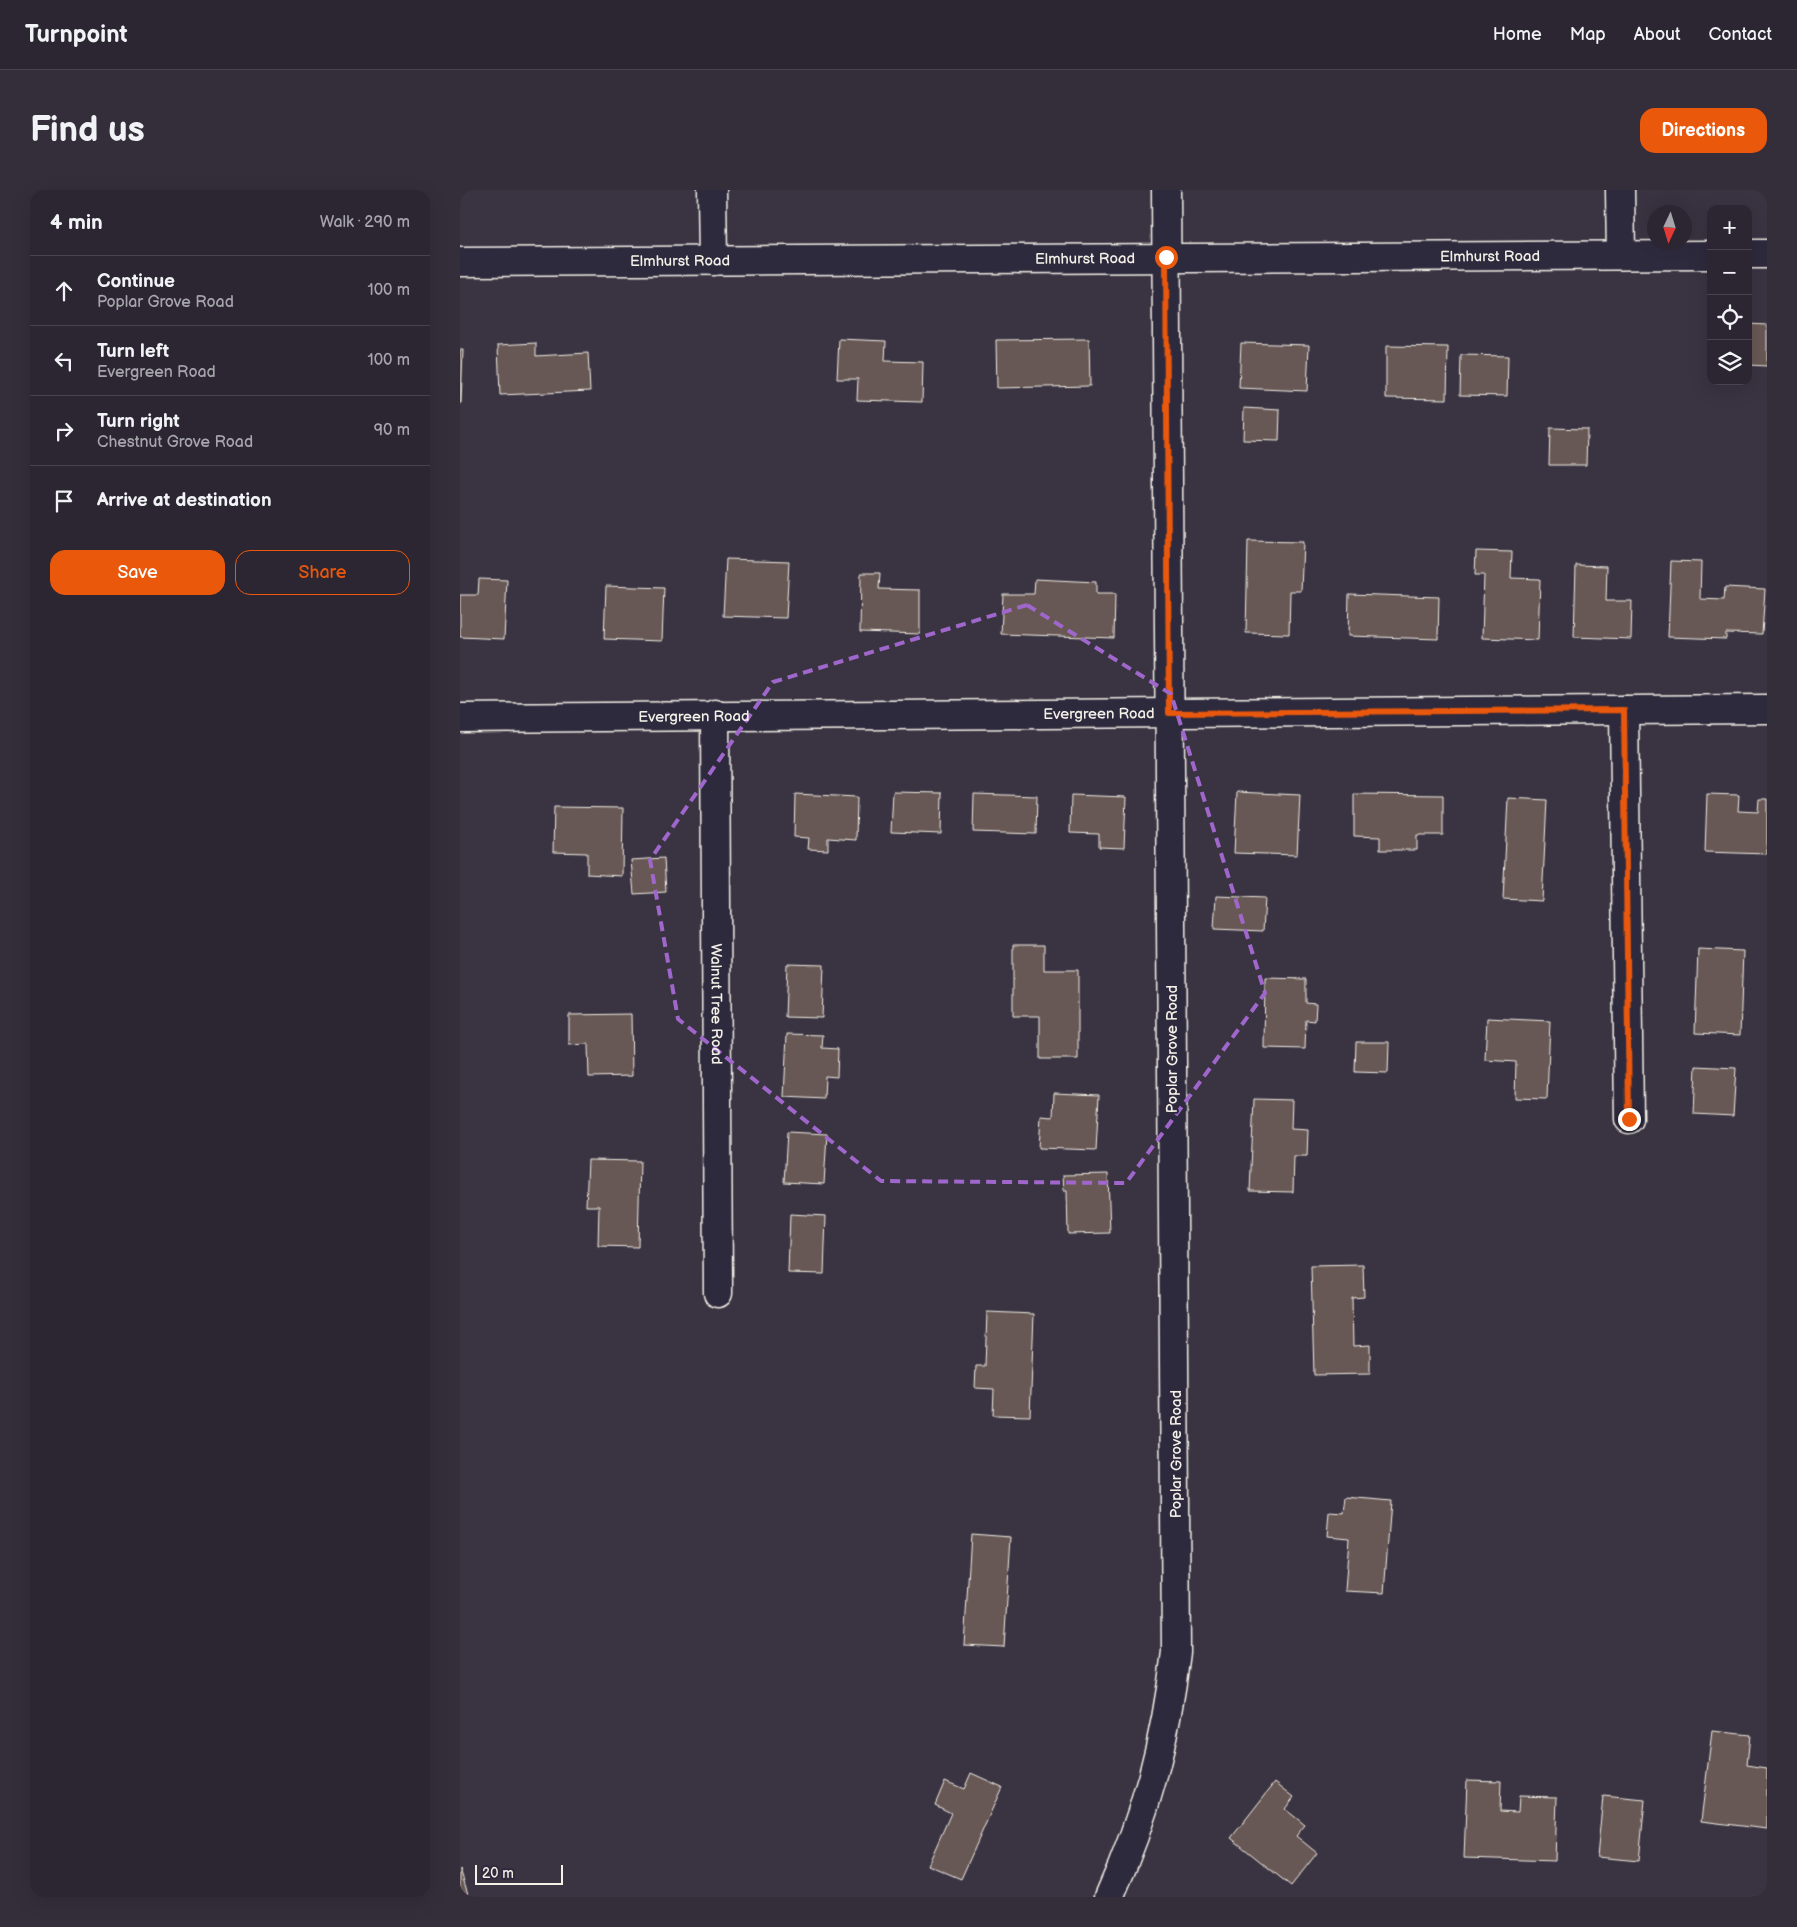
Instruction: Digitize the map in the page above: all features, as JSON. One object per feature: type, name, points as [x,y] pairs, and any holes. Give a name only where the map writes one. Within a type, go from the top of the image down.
[{"type":"street","points":[[712,190],[713,261]]},
{"type":"street","name":"Poplar Grove Road","points":[[1109,1897],[1140,1825],[1160,1755],[1170,1705],[1176,1652],[1166,190]]},
{"type":"street","points":[[1620,190],[1621,255]]},
{"type":"street","name":"Elmhurst Road","points":[[460,262],[1707,254]]},
{"type":"street","points":[[1752,254],[1767,254]]},
{"type":"street","name":"Evergreen Road","points":[[460,718],[715,714],[1767,709]]},
{"type":"street","points":[[1624,710],[1629,1119]]},
{"type":"street","name":"Walnut Tree Road","points":[[715,714],[718,1293]]},
{"type":"highlighted area","points":[[1027,605],[1171,694],[1265,993],[1126,1183],[881,1181],[678,1019],[650,860],[773,682]]},
{"type":"building","points":[[1752,324],[1767,325],[1767,366],[1752,365]]},
{"type":"building","points":[[839,339],[886,341],[885,361],[923,362],[922,402],[857,400],[858,379],[837,379]]},
{"type":"building","points":[[1089,339],[1090,386],[997,388],[996,340]]},
{"type":"building","points":[[536,343],[536,356],[588,353],[590,391],[500,395],[498,345]]},
{"type":"building","points":[[1241,343],[1309,345],[1307,391],[1239,388]]},
{"type":"building","points":[[1386,346],[1448,347],[1447,399],[1386,398]]},
{"type":"building","points":[[460,350],[463,350],[461,404],[460,404]]},
{"type":"building","points":[[1461,355],[1508,356],[1507,396],[1460,395]]},
{"type":"building","points":[[1244,408],[1280,410],[1279,441],[1243,440]]},
{"type":"building","points":[[1550,428],[1587,429],[1586,465],[1549,465]]},
{"type":"building","points":[[1248,541],[1303,542],[1301,591],[1290,591],[1289,634],[1246,633]]},
{"type":"building","points":[[1476,551],[1512,552],[1511,578],[1540,579],[1538,640],[1482,638],[1484,575],[1475,575]]},
{"type":"building","points":[[726,559],[789,561],[786,618],[723,616]]},
{"type":"building","points":[[1671,561],[1701,562],[1700,599],[1724,600],[1725,587],[1765,589],[1762,634],[1726,633],[1726,639],[1668,637]]},
{"type":"building","points":[[1576,565],[1607,566],[1606,601],[1632,601],[1631,639],[1574,637]]},
{"type":"building","points":[[861,573],[880,573],[879,589],[920,590],[920,634],[860,632]]},
{"type":"building","points":[[479,579],[507,580],[504,639],[460,637],[460,595],[478,595]]},
{"type":"building","points":[[1035,579],[1096,582],[1096,594],[1115,594],[1114,638],[1001,634],[1003,594],[1034,594]]},
{"type":"building","points":[[606,586],[664,588],[662,641],[604,639]]},
{"type":"building","points":[[1349,594],[1439,597],[1438,639],[1348,636]]},
{"type":"building","points":[[893,792],[942,793],[941,834],[891,832]]},
{"type":"building","points":[[1237,792],[1300,795],[1297,855],[1234,853]]},
{"type":"building","points":[[795,794],[857,797],[856,840],[828,838],[828,850],[808,849],[809,838],[794,837]]},
{"type":"building","points":[[974,794],[1037,796],[1036,834],[973,832]]},
{"type":"building","points":[[1354,794],[1443,795],[1443,835],[1417,835],[1417,850],[1380,850],[1380,837],[1354,836]]},
{"type":"building","points":[[1707,794],[1739,795],[1738,811],[1758,812],[1759,799],[1767,799],[1767,854],[1705,852]]},
{"type":"building","points":[[1071,795],[1126,797],[1124,848],[1099,847],[1099,834],[1070,833]]},
{"type":"building","points":[[1508,798],[1547,800],[1542,901],[1503,899]]},
{"type":"building","points":[[554,807],[623,808],[622,876],[587,874],[587,853],[553,852]]},
{"type":"building","points":[[664,858],[666,892],[634,894],[631,860]]},
{"type":"building","points":[[1216,896],[1265,898],[1263,931],[1214,929]]},
{"type":"building","points":[[1013,945],[1044,945],[1044,970],[1078,970],[1078,1059],[1040,1059],[1040,1016],[1013,1016]]},
{"type":"building","points":[[1698,949],[1743,951],[1740,1035],[1695,1033]]},
{"type":"building","points":[[787,964],[824,965],[822,1018],[785,1017]]},
{"type":"building","points":[[1265,978],[1306,979],[1306,1003],[1316,1004],[1315,1021],[1306,1020],[1305,1049],[1264,1048]]},
{"type":"building","points":[[631,1014],[632,1076],[589,1077],[588,1044],[569,1045],[569,1015]]},
{"type":"building","points":[[1487,1018],[1550,1021],[1547,1099],[1515,1098],[1516,1062],[1485,1060]]},
{"type":"building","points":[[787,1034],[823,1035],[822,1048],[838,1049],[837,1077],[825,1076],[824,1099],[784,1097]]},
{"type":"building","points":[[1356,1042],[1389,1042],[1388,1073],[1355,1072]]},
{"type":"building","points":[[1696,1066],[1736,1068],[1733,1116],[1694,1114]]},
{"type":"building","points":[[1054,1093],[1099,1095],[1096,1150],[1039,1148],[1041,1116],[1053,1117]]},
{"type":"building","points":[[1254,1099],[1292,1100],[1291,1129],[1308,1130],[1307,1156],[1294,1156],[1293,1192],[1250,1191]]},
{"type":"building","points":[[787,1132],[827,1134],[824,1184],[784,1182]]},
{"type":"building","points":[[588,1160],[640,1161],[638,1247],[598,1246],[599,1206],[586,1206]]},
{"type":"building","points":[[1108,1174],[1110,1233],[1068,1234],[1067,1191],[1064,1191],[1063,1175]]},
{"type":"building","points":[[790,1214],[826,1216],[824,1274],[788,1273]]},
{"type":"building","points":[[1363,1265],[1364,1297],[1352,1298],[1353,1346],[1370,1345],[1370,1374],[1314,1375],[1311,1266]]},
{"type":"building","points":[[987,1312],[1034,1314],[1030,1416],[993,1415],[994,1389],[975,1388],[976,1366],[985,1366]]},
{"type":"building","points":[[1346,1497],[1391,1501],[1384,1593],[1345,1591],[1349,1538],[1327,1536],[1329,1512],[1344,1513]]},
{"type":"building","points":[[971,1534],[1011,1537],[1004,1647],[964,1645]]},
{"type":"building","points":[[1712,1731],[1750,1735],[1747,1765],[1767,1768],[1767,1829],[1701,1821]]},
{"type":"building","points":[[971,1773],[1002,1787],[961,1879],[928,1865],[951,1813],[935,1805],[945,1781],[964,1789]]},
{"type":"building","points":[[1467,1780],[1501,1781],[1500,1811],[1518,1812],[1519,1796],[1557,1797],[1555,1861],[1464,1858]]},
{"type":"building","points":[[1275,1782],[1294,1797],[1285,1809],[1305,1825],[1296,1836],[1317,1853],[1291,1886],[1231,1838]]},
{"type":"building","points":[[1603,1796],[1645,1800],[1639,1861],[1597,1857]]},
{"type":"building","points":[[460,1869],[469,1897],[460,1897]]},
{"type":"route","points":[[1166,257],[1169,713],[1624,710],[1629,1119]]}]
